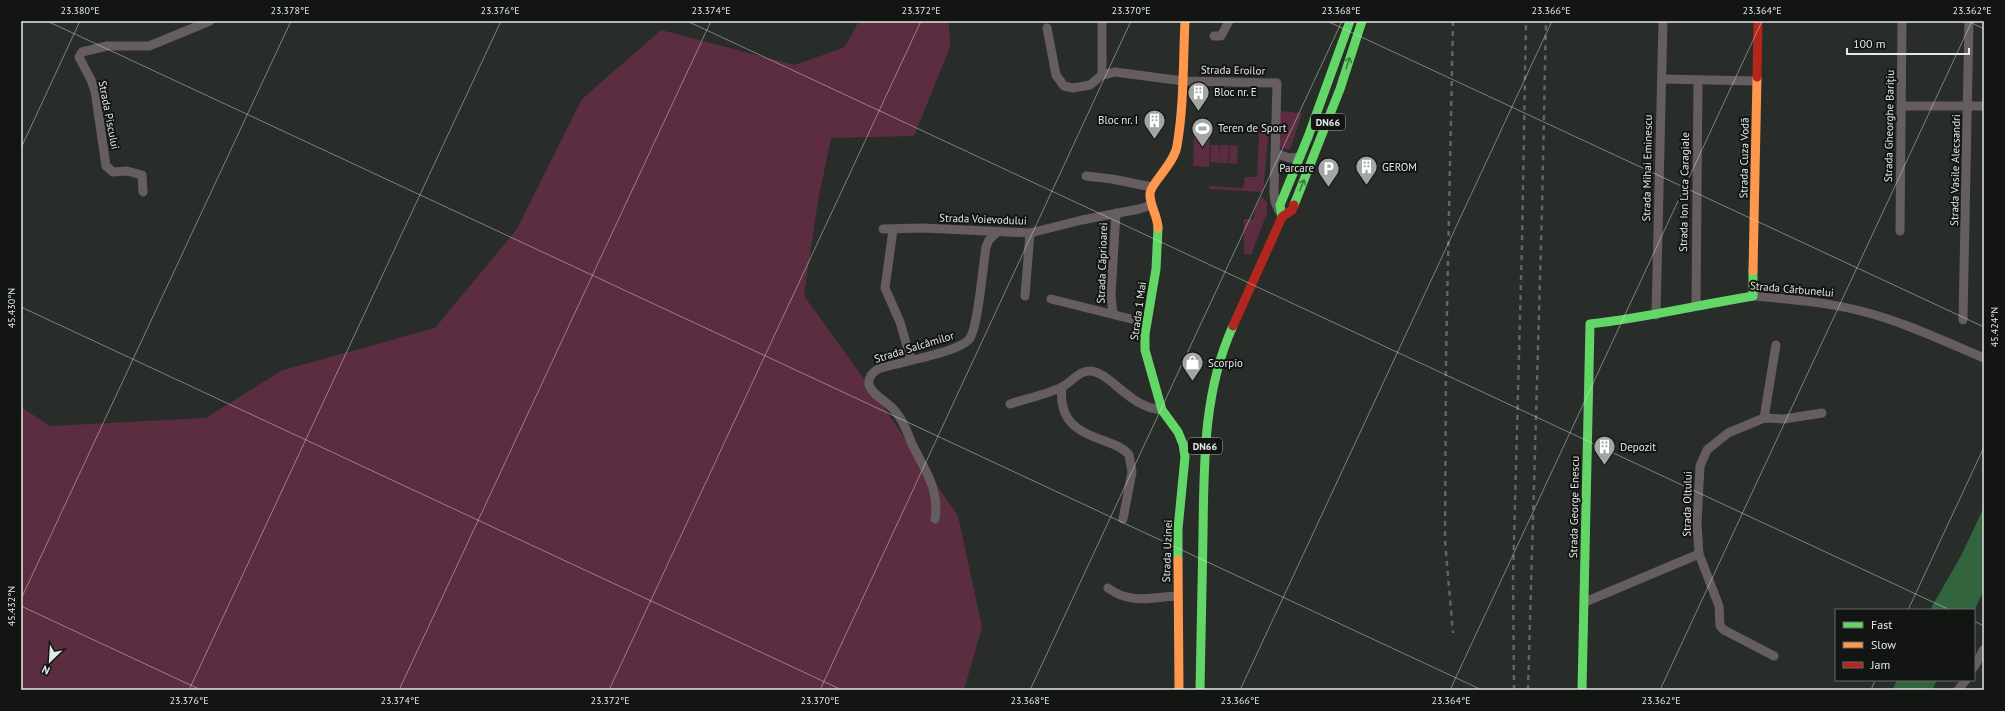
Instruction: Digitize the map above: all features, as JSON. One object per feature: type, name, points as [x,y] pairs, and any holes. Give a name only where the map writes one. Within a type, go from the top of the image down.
[{"type":"street","name":"Strada Piscului","points":[[143,192],[142,175],[127,171],[113,172],[106,166],[94,91],[91,80],[79,56],[82,52],[107,46],[149,46],[193,30],[210,21]]},
{"type":"street","points":[[1086,176],[1112,179],[1152,187],[1170,165],[1177,148],[1185,21]]},
{"type":"street","points":[[1214,36],[1221,36],[1229,21]]},
{"type":"street","name":"DN66","points":[[1282,217],[1280,205],[1300,157],[1350,21]]},
{"type":"street","name":"DN66","points":[[1200,690],[1204,451],[1210,401],[1216,371],[1229,335],[1282,217],[1292,210],[1340,89],[1362,21]]},
{"type":"street","name":"Strada Mihai Eminescu","points":[[1656,315],[1663,21]]},
{"type":"street","name":"Strada Cuza Vodă","points":[[1753,296],[1758,21]]},
{"type":"street","name":"Strada Gheorghe Barițiu","points":[[1900,231],[1902,21]]},
{"type":"street","name":"Strada Vasile Alecsandri","points":[[1963,320],[1969,21]]},
{"type":"street","points":[[1102,22],[1102,75]]},
{"type":"street","name":"Strada Eroilor","points":[[1047,28],[1056,75],[1064,86],[1073,88],[1090,85],[1102,75],[1115,72],[1182,81],[1277,83],[1275,202],[1282,217]]},
{"type":"street","points":[[1662,79],[1757,81]]},
{"type":"street","name":"Strada Ion Luca Caragiale","points":[[1696,305],[1698,80]]},
{"type":"street","points":[[1901,106],[1984,106]]},
{"type":"street","points":[[1275,153],[1289,158],[1300,157]]},
{"type":"street","name":"Strada 1 Mai","points":[[1152,187],[1150,195],[1158,220],[1159,239],[1145,334],[1146,359],[1165,414]]},
{"type":"street","name":"Strada Voievodului","points":[[911,360],[900,322],[885,288],[888,230],[922,228],[996,233],[1030,233],[1152,205]]},
{"type":"street","name":"Strada Căprioarei","points":[[1113,313],[1111,295],[1116,213]]},
{"type":"street","name":"Strada Salcâmilor","points":[[935,519],[937,507],[934,489],[903,421],[894,410],[872,391],[870,385],[872,374],[878,370],[958,347],[970,339],[975,324],[986,247],[989,240],[996,233]]},
{"type":"street","points":[[1025,296],[1030,233]]},
{"type":"street","name":"Strada Cărbunelui","points":[[1590,324],[1656,315],[1696,305],[1753,296],[1824,303],[1863,311],[1918,330],[1984,358]]},
{"type":"street","name":"Strada Căprioarei","points":[[1051,299],[1113,313],[1147,323]]},
{"type":"street","name":"Strada George Enescu","points":[[1582,690],[1590,324]]},
{"type":"street","points":[[1764,418],[1776,345]]},
{"type":"street","points":[[1010,404],[1062,387],[1079,374],[1086,371],[1093,371],[1101,375],[1136,402],[1165,414]]},
{"type":"street","points":[[1062,387],[1062,406],[1065,414],[1074,427],[1081,432],[1116,445],[1126,451],[1129,455],[1132,472],[1123,519]]},
{"type":"street","name":"Strada Oltului","points":[[1774,656],[1724,630],[1720,626],[1720,606],[1699,554],[1697,523],[1700,466],[1707,450],[1728,433],[1764,418],[1784,419],[1822,413]]},
{"type":"street","name":"Strada Uzinei","points":[[1165,414],[1178,432],[1184,444],[1185,457],[1178,529],[1178,690]]},
{"type":"street","points":[[1585,602],[1699,554]]},
{"type":"street","points":[[1108,588],[1119,596],[1129,598],[1177,596]]},
{"type":"street","points":[[1975,664],[1984,649]]},
{"type":"street","points":[[1958,690],[1965,681]]},
{"type":"shaded area","points":[[859,21],[949,21],[950,47],[914,136],[831,138],[818,201],[804,296],[870,387],[958,516],[982,627],[964,690],[21,690],[21,407],[50,426],[206,418],[283,370],[435,328],[517,229],[582,99],[661,30],[795,65],[845,47]]},
{"type":"shaded area","points":[[1280,111],[1302,113],[1290,150],[1280,147],[1278,142]]},
{"type":"shaded area","points":[[1248,127],[1269,129],[1263,192],[1209,189],[1209,186],[1243,188],[1245,177],[1257,177],[1259,134],[1247,133]]},
{"type":"shaded area","name":"Teren de Sport","points":[[1194,129],[1210,129],[1209,167],[1193,166]]},
{"type":"shaded area","points":[[1211,145],[1219,145],[1219,163],[1210,162]]},
{"type":"shaded area","points":[[1220,145],[1229,145],[1228,163],[1219,163]]},
{"type":"shaded area","points":[[1230,145],[1238,146],[1237,164],[1229,163]]},
{"type":"shaded area","points":[[1262,197],[1267,202],[1267,213],[1251,255],[1244,254],[1244,219],[1254,219],[1254,213],[1258,201]]},
{"type":"shaded area","points":[[1984,507],[1984,590],[1975,609],[1931,609],[1962,554]]},
{"type":"shaded area","points":[[1896,681],[1936,681],[1932,690],[1892,690]]},
{"type":"railway","points":[[1453,21],[1446,358],[1445,541],[1453,633]]},
{"type":"railway","points":[[1514,690],[1513,578],[1526,21]]},
{"type":"railway","points":[[1528,690],[1546,21]]},
{"type":"traffic: fast","points":[[1282,217],[1280,205],[1308,137],[1350,21]]},
{"type":"traffic: fast","points":[[1294,205],[1340,89],[1362,21]]},
{"type":"traffic: fast","points":[[1158,228],[1156,269],[1145,334],[1145,350],[1162,410],[1178,432],[1183,444],[1185,457],[1178,529],[1178,560]]},
{"type":"traffic: fast","points":[[1582,690],[1590,324],[1651,315],[1753,296],[1753,271]]},
{"type":"traffic: fast","points":[[1200,690],[1204,481],[1207,428],[1216,376],[1223,351],[1233,326]]},
{"type":"traffic: slow","points":[[1158,228],[1150,193],[1154,184],[1172,160],[1177,146],[1182,100],[1185,21]]},
{"type":"traffic: slow","points":[[1753,271],[1757,77]]},
{"type":"traffic: slow","points":[[1178,560],[1179,690]]},
{"type":"traffic: jam","points":[[1757,77],[1758,21]]},
{"type":"traffic: jam","points":[[1233,326],[1282,217],[1292,210],[1294,205]]},
{"type":"place","name":"Bloc nr. E","points":[[1199,112]]},
{"type":"place","name":"Bloc nr. I","points":[[1154,140]]},
{"type":"place","name":"Teren de Sport","points":[[1202,148]]},
{"type":"place","name":"GEROM","points":[[1366,186]]},
{"type":"place","name":"Parcare","points":[[1329,188]]},
{"type":"place","name":"Scorpio","points":[[1193,382]]},
{"type":"place","name":"Depozit","points":[[1605,466]]}]
